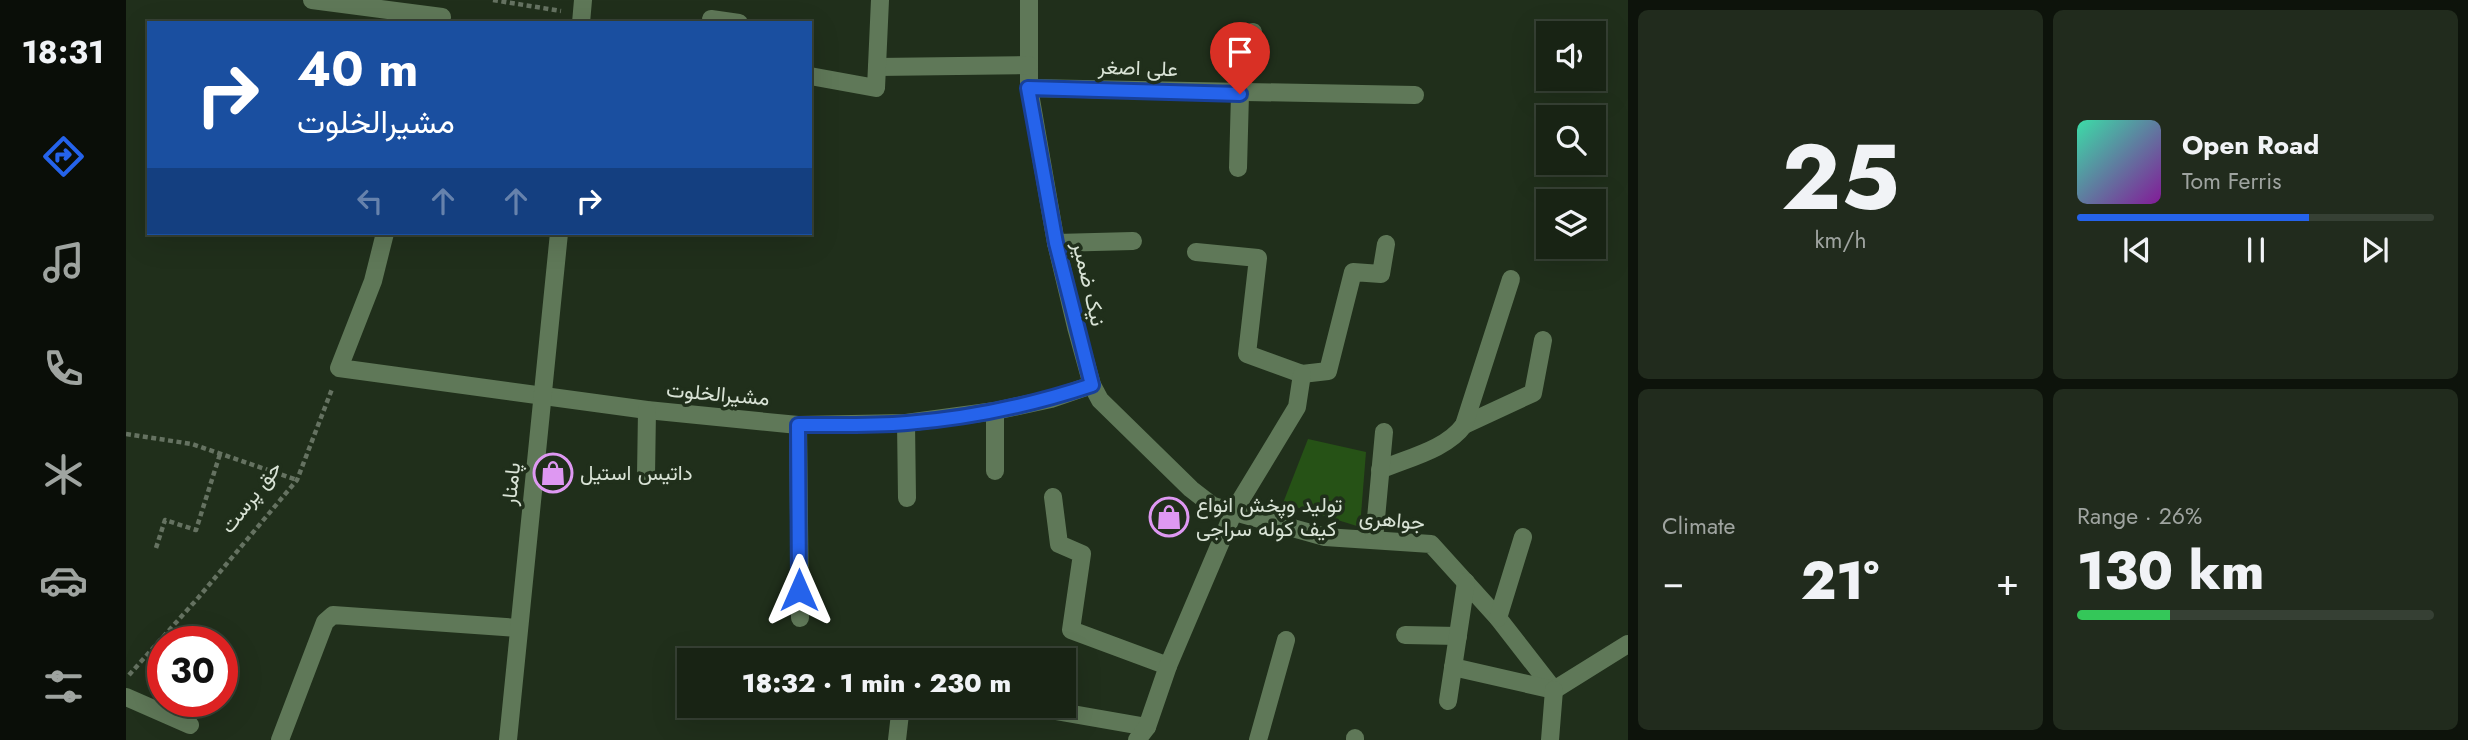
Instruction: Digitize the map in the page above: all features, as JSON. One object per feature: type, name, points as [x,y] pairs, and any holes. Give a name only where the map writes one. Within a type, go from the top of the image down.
[{"type":"street","points":[[312,0],[443,13]]},
{"type":"street","points":[[812,76],[876,88],[880,0]]},
{"type":"street","name":"نیک ضمیر","points":[[1029,0],[1028,88],[1056,243],[1092,385],[1111,413],[1191,489],[1213,506],[1234,511]]},
{"type":"street","points":[[712,19],[725,21]]},
{"type":"street","points":[[1238,168],[1240,94],[1253,32]]},
{"type":"street","points":[[877,67],[1029,65]]},
{"type":"street","name":"علی اصغر","points":[[1028,88],[1240,94],[1415,95]]},
{"type":"street","points":[[339,368],[373,281],[384,235]]},
{"type":"street","name":"پامنار","points":[[508,740],[559,235]]},
{"type":"street","points":[[1056,243],[1133,241]]},
{"type":"street","points":[[1196,252],[1258,258],[1247,354],[1302,374],[1328,371],[1353,272],[1381,274],[1386,244]]},
{"type":"street","points":[[1380,470],[1446,443],[1457,435],[1464,425],[1511,279]]},
{"type":"street","points":[[1464,425],[1533,393],[1543,340]]},
{"type":"street","name":"مشیرالخلوت","points":[[339,368],[647,410],[798,425],[906,423],[995,411],[1051,399],[1092,385]]},
{"type":"street","points":[[1076,717],[1142,733],[1234,511],[1297,407],[1302,374]]},
{"type":"street","points":[[646,476],[647,410]]},
{"type":"street","points":[[995,411],[995,471]]},
{"type":"street","points":[[906,423],[907,498]]},
{"type":"street","points":[[798,425],[800,618]]},
{"type":"street","points":[[1374,540],[1384,432]]},
{"type":"street","points":[[1054,497],[1059,544],[1082,554],[1071,630],[1168,666]]},
{"type":"street","name":"جواهری","points":[[1234,511],[1325,537],[1430,544],[1498,618],[1554,690]]},
{"type":"street","points":[[1498,618],[1522,537]]},
{"type":"street","points":[[1448,701],[1466,582]]},
{"type":"street","points":[[280,740],[325,622],[333,615],[519,628]]},
{"type":"street","points":[[1405,635],[1458,636]]},
{"type":"street","points":[[1258,740],[1286,640]]},
{"type":"street","points":[[1453,667],[1554,690],[1628,644]]},
{"type":"street","points":[[1550,740],[1554,690]]},
{"type":"street","points":[[126,697],[190,725]]},
{"type":"street","points":[[897,740],[900,718]]},
{"type":"path","points":[[493,0],[582,12]]},
{"type":"path","name":"حق پرست","points":[[126,679],[298,480],[339,368]]},
{"type":"path","points":[[126,434],[192,444],[298,480]]},
{"type":"path","points":[[156,548],[165,520],[196,530],[220,454]]},
{"type":"green space","points":[[1308,439],[1366,452],[1360,527],[1283,503]]},
{"type":"place","name":"داتیس استیل","points":[[553,473]]},
{"type":"place","name":"تولید وپخش انواع کیف کوله سراجی","points":[[1169,517]]},
{"type":"route","points":[[799,590],[798,425],[906,423],[995,411],[1051,399],[1092,385],[1056,243],[1028,88],[1240,94]]}]
